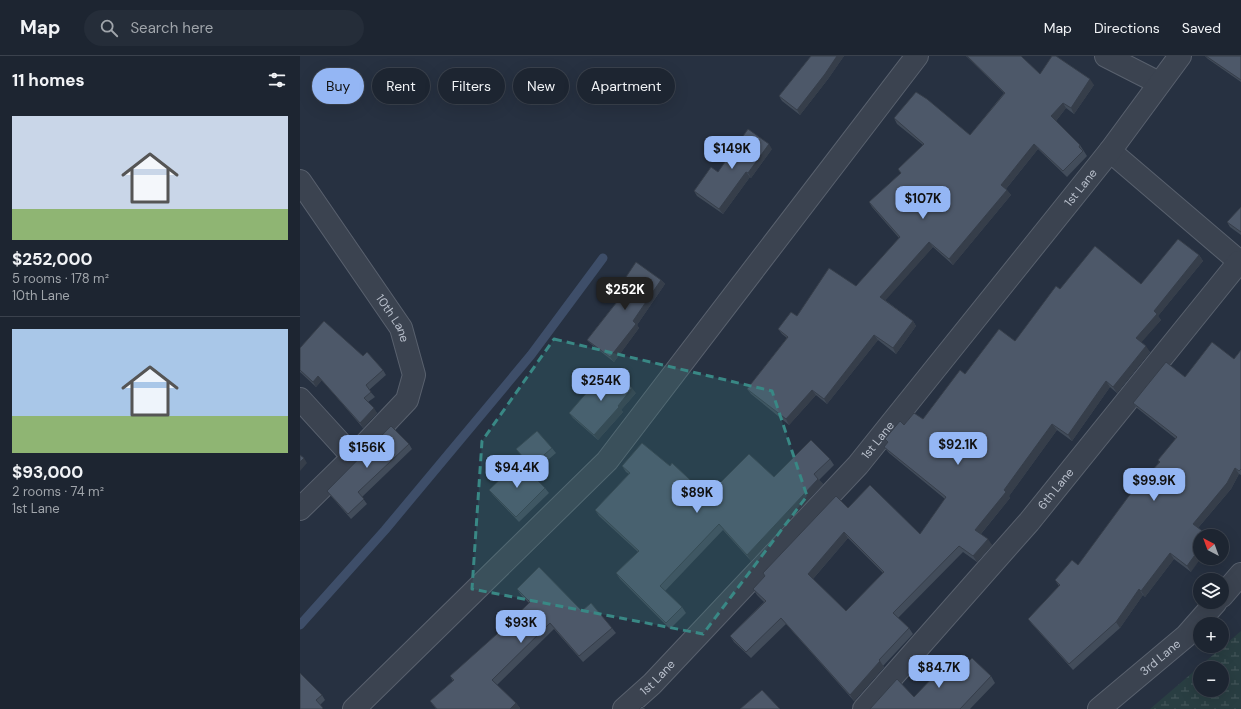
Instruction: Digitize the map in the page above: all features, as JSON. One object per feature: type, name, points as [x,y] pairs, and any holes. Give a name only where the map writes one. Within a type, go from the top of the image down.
[{"type":"street","points":[[354,709],[607,461],[917,56]]},
{"type":"street","points":[[1106,56],[1159,83]]},
{"type":"street","name":"1st Lane","points":[[624,709],[652,684],[858,465],[1110,151],[1180,56]]},
{"type":"street","points":[[1110,151],[1240,262]]},
{"type":"street","name":"10th Lane","points":[[300,181],[401,328],[414,375],[407,400],[353,457],[300,509]]},
{"type":"street","name":"6th Lane","points":[[864,709],[1029,522],[1240,262]]},
{"type":"street","points":[[300,399],[353,457]]},
{"type":"street","points":[[1229,588],[1241,574]]},
{"type":"street","name":"3rd Lane","points":[[1099,709],[1186,636],[1210,609]]},
{"type":"highlighted area","points":[[554,339],[772,391],[807,496],[703,634],[472,589],[482,441]]},
{"type":"green space","points":[[1241,631],[1241,709],[1150,709],[1193,672],[1193,697],[1229,697],[1229,661],[1206,661],[1215,653],[1229,653],[1229,641]]},
{"type":"building","points":[[811,56],[837,56],[797,110],[779,96]]},
{"type":"building","points":[[967,56],[1021,56],[1040,74],[1052,56],[1056,56],[1090,79],[1071,108],[1063,103],[1051,116],[1080,145],[1079,147],[1083,151],[1063,171],[1034,144],[1001,185],[1007,190],[949,259],[929,242],[880,297],[913,321],[893,348],[874,335],[824,399],[812,390],[786,419],[747,389],[788,337],[778,329],[791,312],[797,316],[829,268],[856,286],[900,237],[869,202],[901,173],[898,169],[924,144],[894,118],[916,92],[927,99],[970,135],[1005,93]]},
{"type":"building","points":[[1206,56],[1241,56],[1241,80]]},
{"type":"building","points":[[748,129],[769,144],[719,209],[694,191],[711,167],[718,172]]},
{"type":"building","points":[[1241,207],[1241,232],[1227,222]]},
{"type":"building","points":[[1178,239],[1199,255],[1154,311],[1157,314],[1136,338],[1146,346],[1113,387],[1106,381],[1068,435],[1052,424],[1004,490],[1006,492],[975,530],[988,539],[973,556],[959,546],[893,613],[909,628],[879,660],[880,661],[850,695],[781,618],[746,652],[730,636],[766,601],[753,589],[765,576],[763,573],[836,496],[848,508],[870,485],[920,534],[946,497],[884,447],[888,442],[885,439],[900,421],[904,425],[914,413],[923,419],[960,370],[965,374],[999,329],[1015,341],[1056,286],[1060,289],[1095,246],[1141,284]],"holes":[[[844,532],[884,572],[846,611],[808,574]]]},
{"type":"building","points":[[636,262],[661,280],[633,321],[636,324],[610,357],[587,340],[631,284],[624,280]]},
{"type":"building","points":[[324,321],[363,356],[367,352],[383,370],[366,385],[371,392],[364,398],[374,408],[360,423],[318,376],[313,382],[300,370],[300,348]]},
{"type":"building","points":[[1212,342],[1234,359],[1241,350],[1241,469],[1239,471],[1235,468],[1227,483],[1193,524],[1200,529],[1193,529],[1193,558],[1187,566],[1170,553],[1141,591],[1139,589],[1116,622],[1069,664],[1028,619],[1060,585],[1055,580],[1072,560],[1078,565],[1131,493],[1160,462],[1158,460],[1177,437],[1133,403],[1166,362],[1185,377]]},
{"type":"building","points":[[608,368],[632,388],[618,406],[619,407],[594,435],[569,413]]},
{"type":"building","points":[[391,426],[409,444],[358,492],[364,499],[348,514],[327,491]]},
{"type":"building","points":[[537,431],[552,448],[531,466],[516,449]]},
{"type":"building","points":[[811,440],[830,459],[814,474],[818,479],[747,555],[719,524],[660,586],[682,607],[666,623],[616,573],[639,551],[595,510],[630,473],[622,466],[642,443],[670,466],[672,463],[702,491],[704,489],[709,494],[749,454],[774,477]]},
{"type":"building","points":[[300,455],[304,458],[300,462]]},
{"type":"building","points":[[519,461],[545,488],[516,517],[489,490]]},
{"type":"building","points":[[539,567],[582,611],[591,603],[612,628],[579,656],[550,623],[492,680],[516,703],[510,709],[437,709],[430,701],[454,680],[450,676],[530,602],[517,589]]},
{"type":"building","points":[[954,655],[965,665],[972,658],[991,676],[960,709],[870,709],[897,679],[914,697]]},
{"type":"building","points":[[300,673],[322,695],[316,700],[323,708],[322,709],[300,709]]},
{"type":"building","points":[[762,690],[780,709],[740,709]]},
{"type":"waterway","points":[[300,625],[385,530],[531,355],[603,258]]}]
